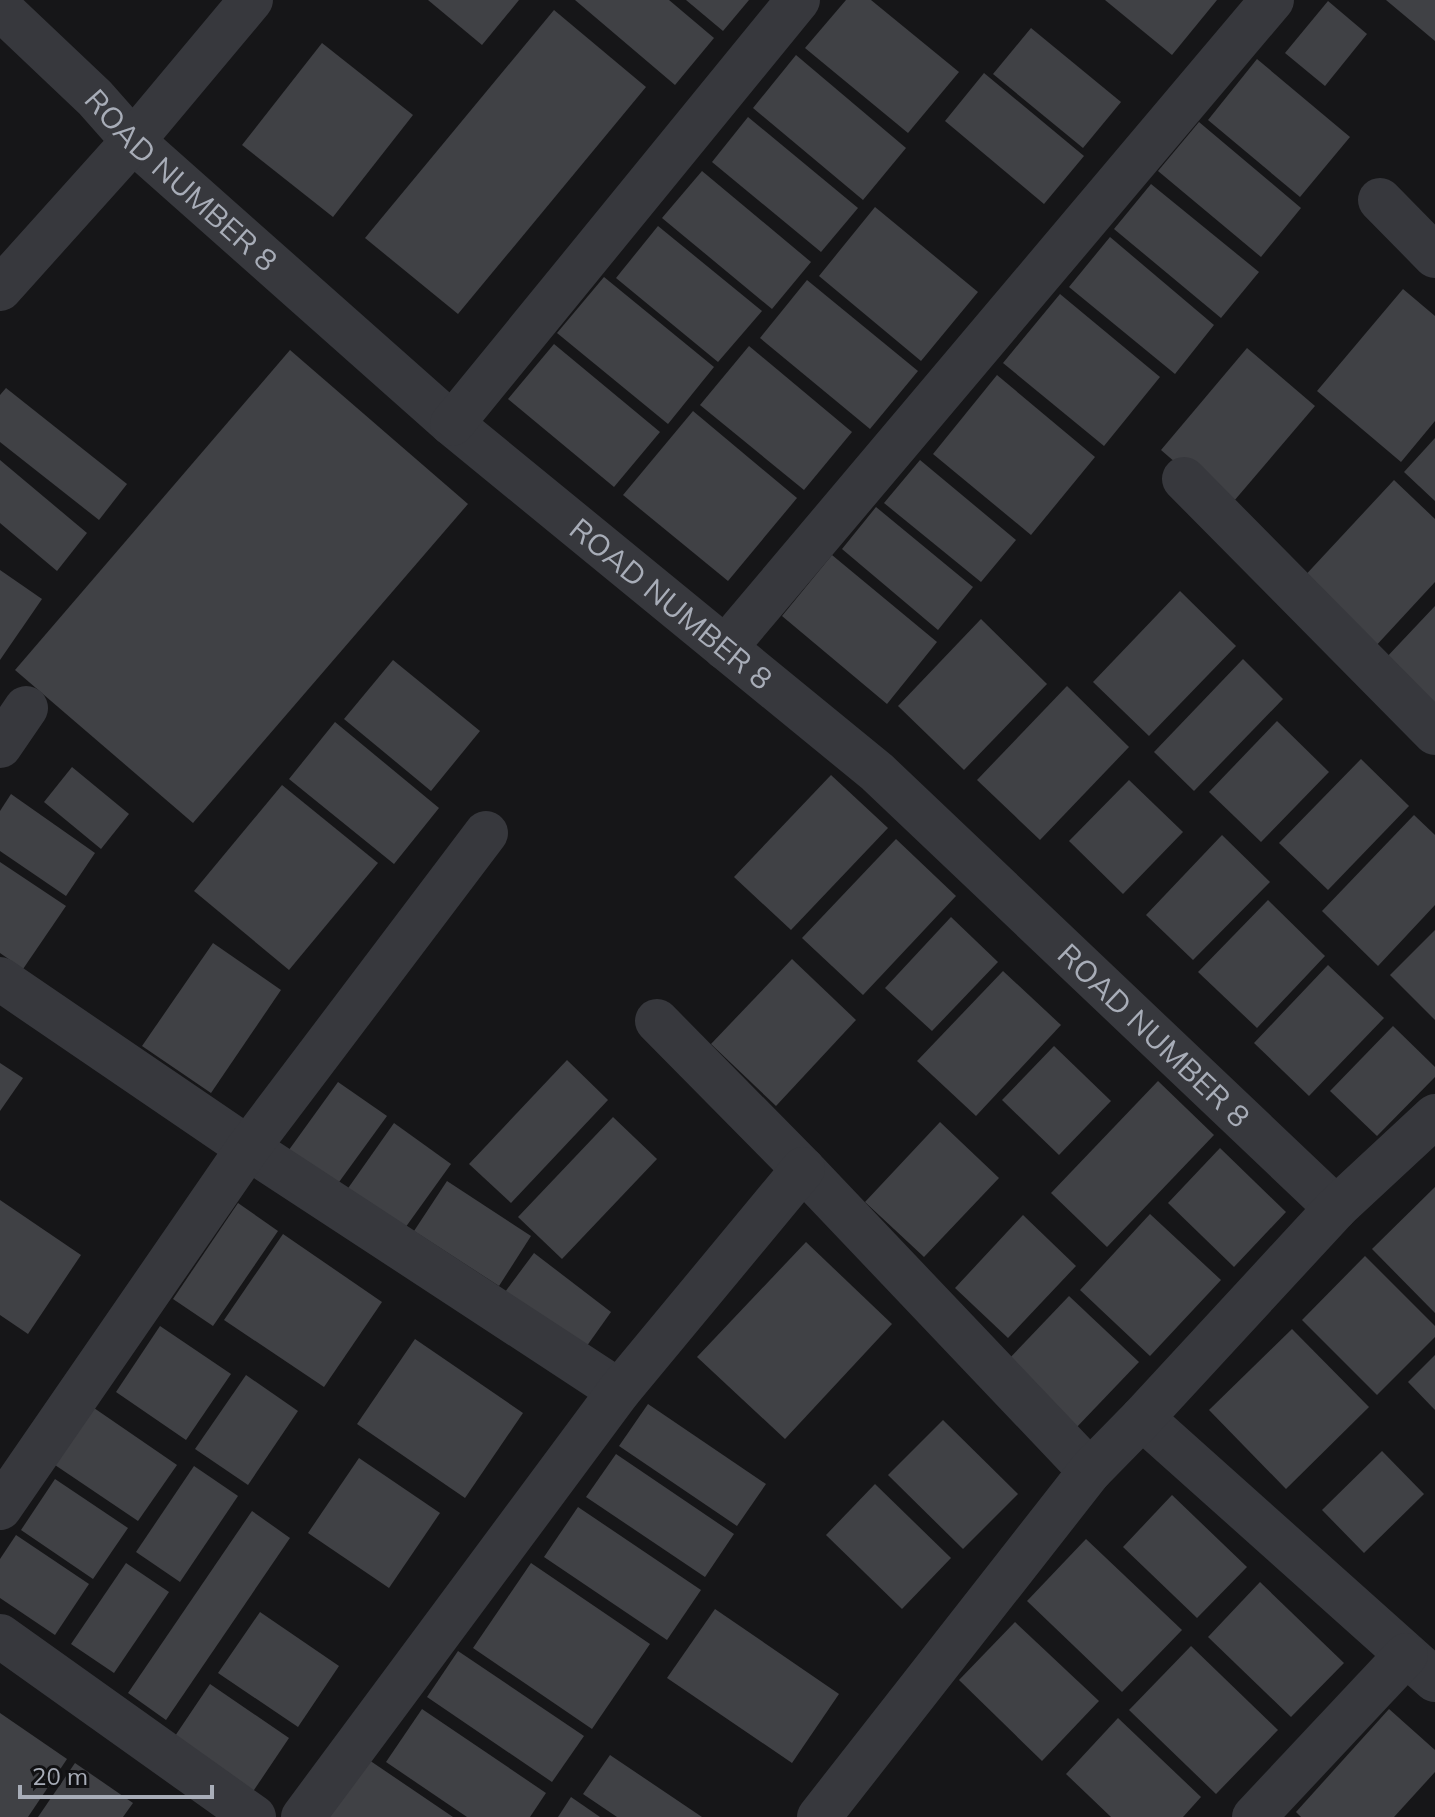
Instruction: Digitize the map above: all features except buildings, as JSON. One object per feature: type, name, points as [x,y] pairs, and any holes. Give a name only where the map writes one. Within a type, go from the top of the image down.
[{"type":"street","points":[[0,289],[133,141],[251,0]]},
{"type":"street","points":[[452,424],[798,0]]},
{"type":"street","points":[[725,648],[1272,0]]},
{"type":"street","name":"ROAD NUMBER 8","points":[[0,8],[95,98],[133,141],[452,424],[877,772],[1336,1208]]},
{"type":"street","points":[[1380,200],[1435,256]]},
{"type":"street","points":[[1184,479],[1435,733]]},
{"type":"street","points":[[0,746],[26,708]]},
{"type":"street","points":[[0,1508],[248,1148],[486,833]]},
{"type":"street","points":[[0,979],[248,1148],[619,1391]]},
{"type":"street","points":[[657,1021],[803,1169],[1090,1471]]},
{"type":"street","points":[[819,1817],[1090,1471],[1336,1208],[1435,1116]]},
{"type":"street","points":[[303,1817],[619,1391],[803,1169]]},
{"type":"street","points":[[1142,1418],[1421,1668],[1254,1817]]},
{"type":"street","points":[[0,1636],[254,1817]]}]
